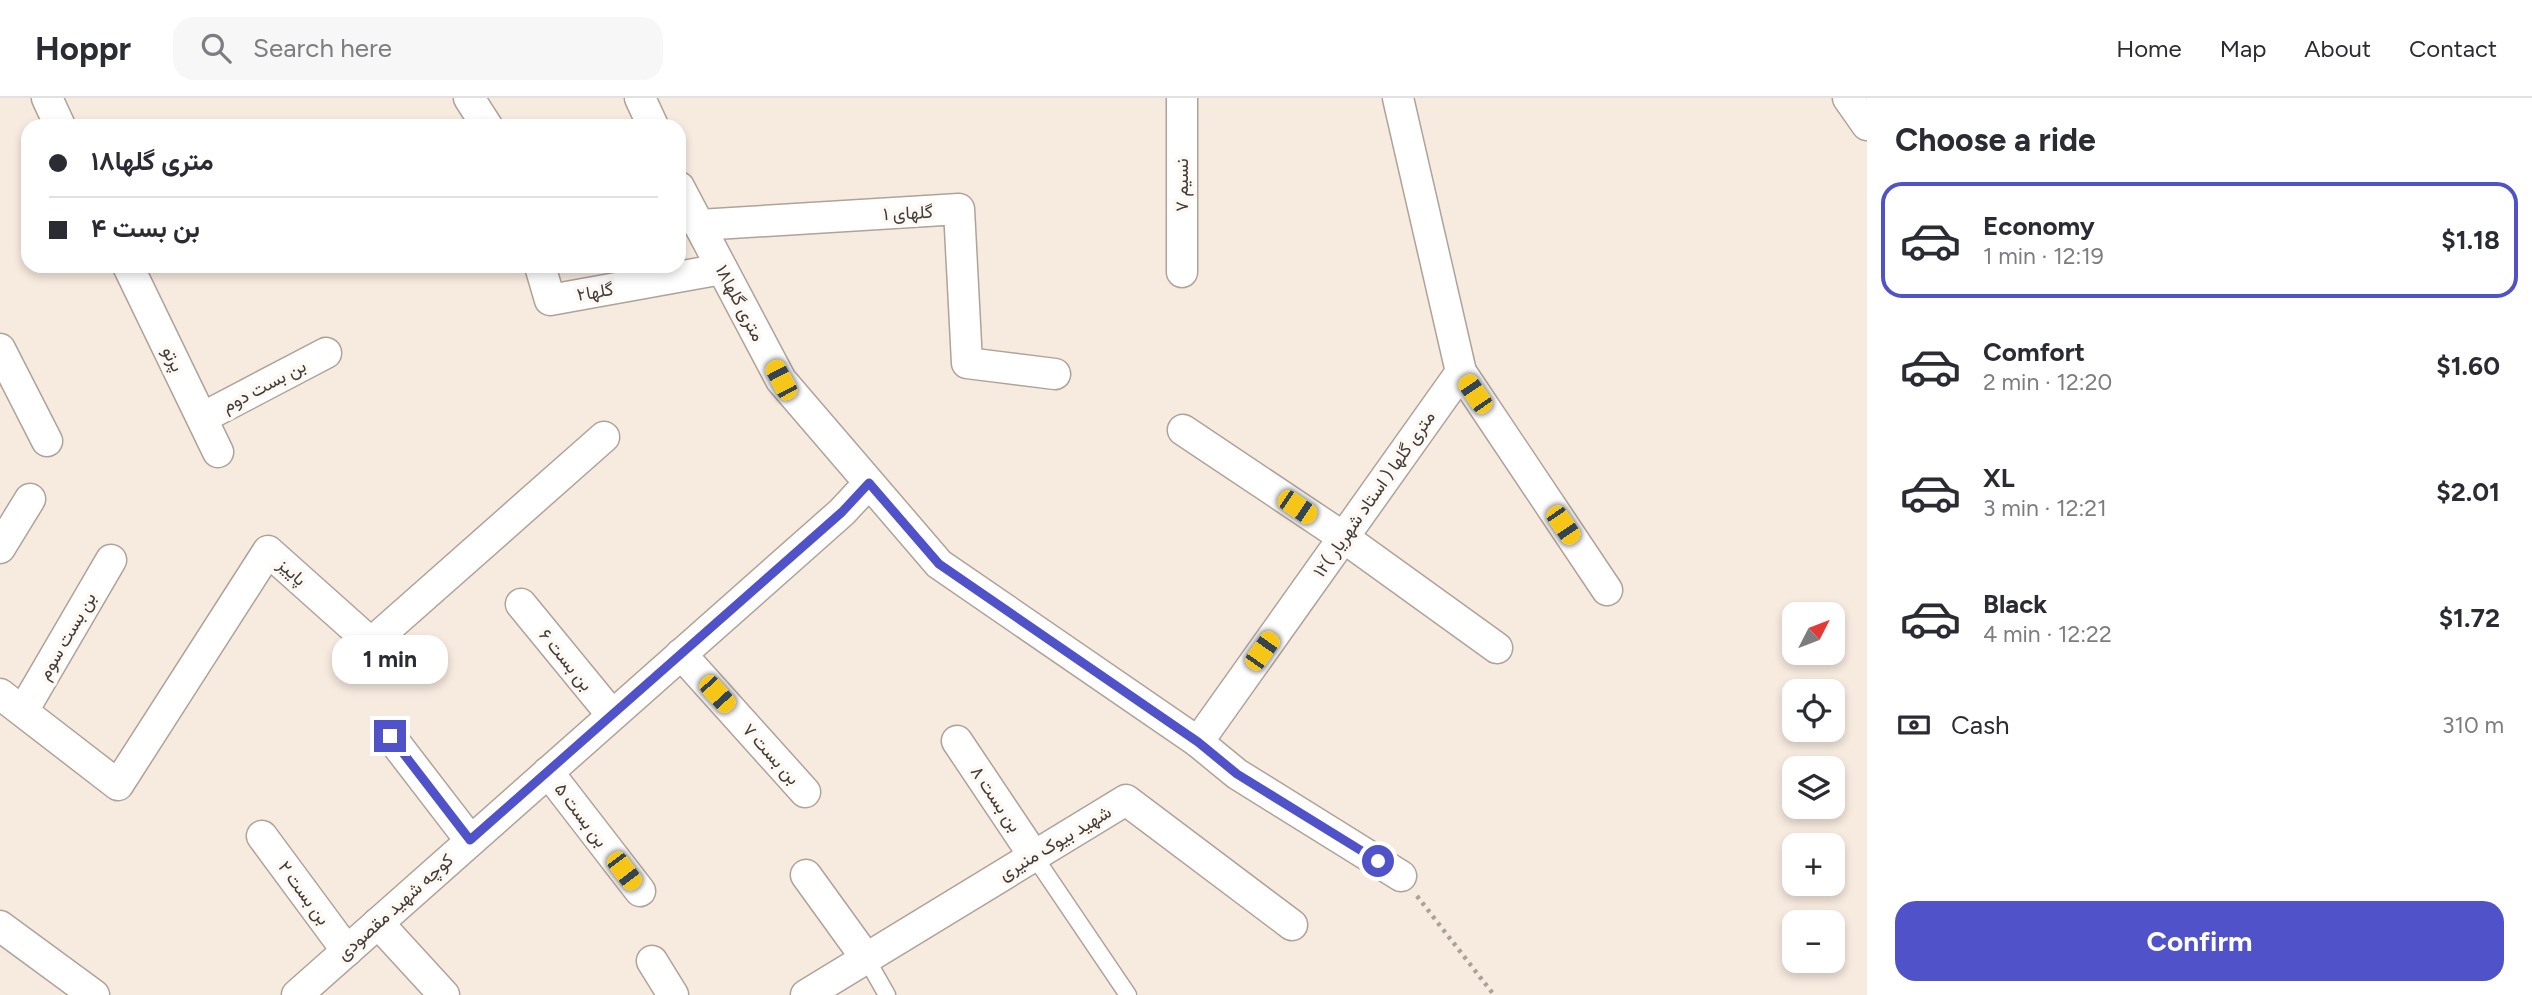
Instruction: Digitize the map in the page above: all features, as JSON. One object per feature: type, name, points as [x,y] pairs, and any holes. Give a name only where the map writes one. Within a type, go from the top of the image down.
[{"type":"street","points":[[47,98],[58,119]]},
{"type":"street","points":[[469,98],[482,119]]},
{"type":"street","points":[[640,98],[650,119]]},
{"type":"street","name":"نسیم ۷","points":[[1182,98],[1182,272]]},
{"type":"street","points":[[1398,98],[1461,372],[1607,590]]},
{"type":"street","points":[[1848,98],[1867,125]]},
{"type":"street","name":"۱۸متری گلها","points":[[686,200],[781,380],[939,564],[1198,742],[1237,774],[1401,876]]},
{"type":"street","name":"گلهای ۱","points":[[699,225],[959,209],[967,363],[1055,374]]},
{"type":"street","name":"گلها۲","points":[[542,273],[550,300],[722,269]]},
{"type":"street","name":"پرتو","points":[[131,273],[218,452]]},
{"type":"street","points":[[0,349],[47,441]]},
{"type":"street","name":"بن بست دوم","points":[[202,418],[326,353]]},
{"type":"street","name":"۱۲متری گلها ( استاد شهریار )","points":[[1198,742],[1461,372]]},
{"type":"street","points":[[1183,430],[1343,537],[1497,648]]},
{"type":"street","name":"پاییز","points":[[12,703],[118,785],[268,551],[371,643],[604,437]]},
{"type":"street","name":"کوچه شهید مقصودی","points":[[297,995],[842,512],[869,483]]},
{"type":"street","points":[[0,548],[30,499]]},
{"type":"street","name":"بن بست سوم","points":[[12,703],[111,560]]},
{"type":"street","name":"بن بست ۶","points":[[520,604],[612,715]]},
{"type":"street","name":"بن بست ۷","points":[[681,654],[805,792]]},
{"type":"street","points":[[390,736],[470,840]]},
{"type":"street","name":"بن بست ۸","points":[[957,741],[1034,856]]},
{"type":"street","name":"بن بست ۵","points":[[548,772],[640,891]]},
{"type":"street","name":"شهید بیوک منیری","points":[[806,995],[1126,800],[1293,925]]},
{"type":"street","name":"بن بست ۲","points":[[262,836],[347,951]]},
{"type":"street","points":[[806,875],[866,958]]},
{"type":"street","points":[[378,923],[444,995]]},
{"type":"street","points":[[0,926],[94,995]]},
{"type":"street","points":[[652,961],[673,995]]},
{"type":"lane","points":[[1034,856],[1128,995]]},
{"type":"lane","points":[[866,958],[887,995]]},
{"type":"path","points":[[1401,876],[1494,995]]},
{"type":"route","points":[[390,736],[470,840],[842,512],[869,483],[939,564],[1198,742],[1237,774],[1378,861]]}]
